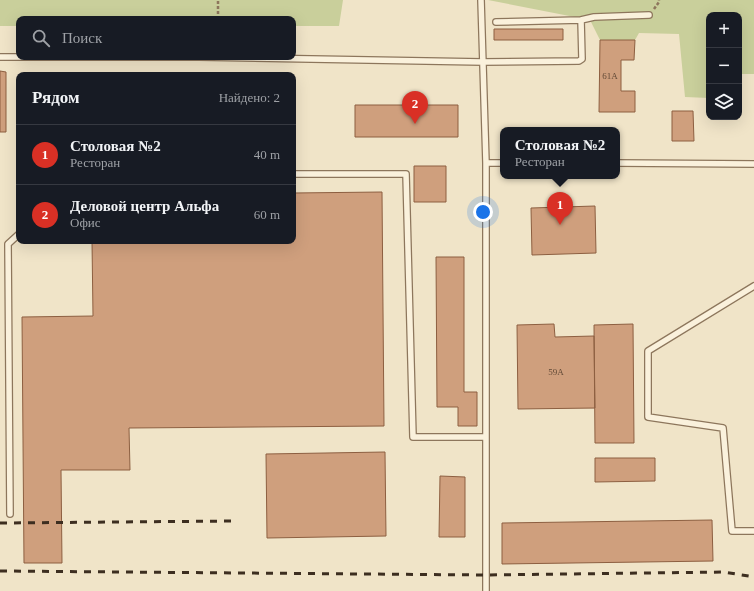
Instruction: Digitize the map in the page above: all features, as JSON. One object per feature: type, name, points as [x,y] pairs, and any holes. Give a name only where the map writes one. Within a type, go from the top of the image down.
[{"type":"lane","points":[[481,0],[486,163],[486,591]]},
{"type":"lane","points":[[496,22],[581,20],[594,17],[649,15]]},
{"type":"lane","points":[[296,59],[483,62],[579,61],[582,59],[581,20]]},
{"type":"lane","points":[[0,57],[16,57]]},
{"type":"lane","points":[[486,163],[500,163]]},
{"type":"lane","points":[[620,163],[754,164]]},
{"type":"lane","points":[[296,174],[406,174],[413,437],[486,437]]},
{"type":"lane","points":[[10,514],[8,244],[16,237]]},
{"type":"lane","points":[[754,286],[648,351],[648,417],[723,428],[732,531],[754,531]]},
{"type":"path","points":[[218,0],[218,16]]},
{"type":"green space","points":[[0,0],[343,0],[339,26],[296,26],[296,16],[16,16],[16,26],[0,26]]},
{"type":"green space","points":[[488,0],[754,0],[754,74],[742,74],[742,12],[706,12],[706,98],[685,97],[679,34],[639,33],[635,40],[600,40],[590,20]]},
{"type":"building","points":[[494,29],[563,29],[563,40],[494,40]]},
{"type":"building","points":[[600,40],[635,40],[634,60],[621,60],[621,91],[635,91],[635,112],[599,112]]},
{"type":"building","points":[[0,71],[6,72],[6,132],[0,132]]},
{"type":"building","points":[[355,105],[458,105],[458,137],[355,137]]},
{"type":"building","points":[[672,111],[693,111],[694,141],[672,141]]},
{"type":"building","points":[[414,166],[446,166],[446,202],[414,202]]},
{"type":"building","points":[[382,192],[384,426],[129,428],[130,470],[61,470],[62,563],[24,563],[22,317],[93,316],[92,244],[296,244],[296,193]]},
{"type":"building","points":[[595,206],[596,253],[532,255],[531,208]]},
{"type":"building","points":[[436,257],[464,257],[464,392],[477,392],[477,426],[458,426],[458,407],[437,407]]},
{"type":"building","points":[[554,324],[555,337],[594,336],[595,408],[518,409],[517,325]]},
{"type":"building","points":[[633,324],[634,443],[595,443],[594,325]]},
{"type":"building","points":[[385,452],[386,536],[267,538],[266,454]]},
{"type":"building","points":[[595,458],[655,458],[655,481],[595,482]]},
{"type":"building","points":[[440,476],[465,477],[465,537],[439,537]]},
{"type":"building","points":[[712,520],[713,561],[502,564],[502,523]]},
{"type":"railway","points":[[0,523],[234,521]]},
{"type":"railway","points":[[0,571],[486,575],[724,572],[754,577]]},
{"type":"place","name":"Деловой центр Альфа","points":[[415,124]]},
{"type":"place","name":"Столовая №2","points":[[560,225]]}]
